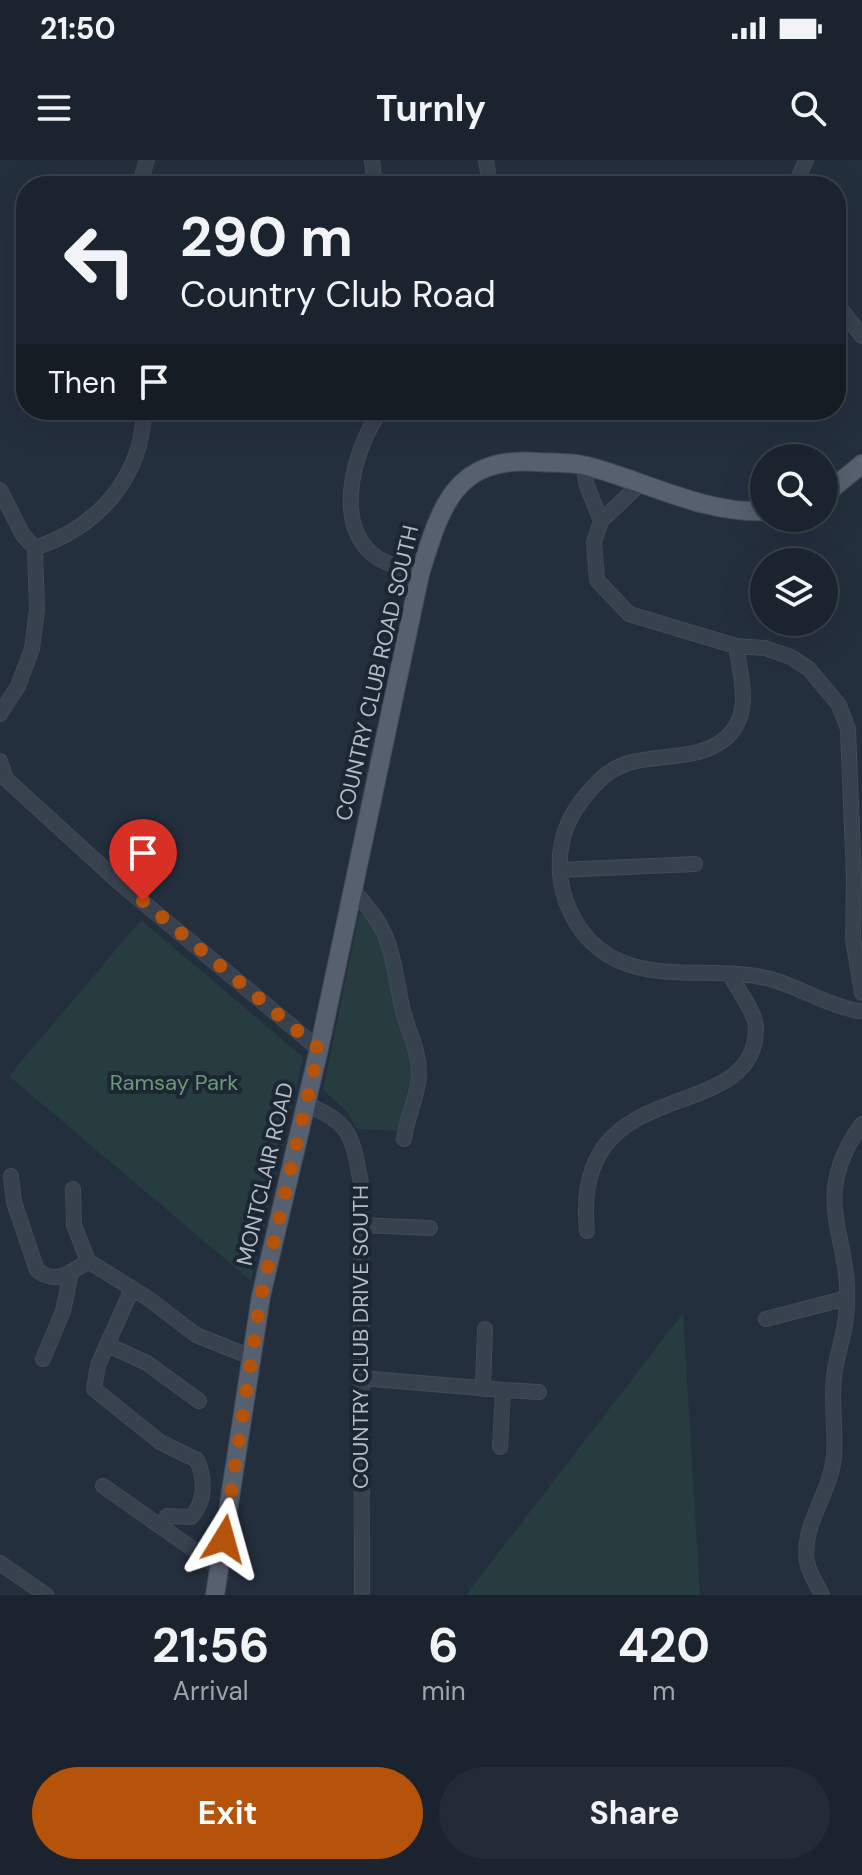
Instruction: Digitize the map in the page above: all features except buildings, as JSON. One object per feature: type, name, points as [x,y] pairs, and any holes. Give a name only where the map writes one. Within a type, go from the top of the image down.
[{"type":"main road","name":"COUNTRY CLUB ROAD SOUTH","points":[[319,1049],[420,574],[437,521],[447,502],[474,472],[507,460],[584,465],[735,513],[750,512]]},
{"type":"main road","points":[[838,484],[862,464]]},
{"type":"main road","name":"MONTCLAIR ROAD","points":[[215,1595],[251,1357],[319,1049]]},
{"type":"street","points":[[846,316],[862,336]]},
{"type":"street","points":[[35,548],[59,540],[89,521],[121,489],[136,458],[142,420]]},
{"type":"street","points":[[376,420],[354,464],[352,508],[356,533],[369,551],[382,561],[420,574]]},
{"type":"street","points":[[584,465],[586,483],[601,521]]},
{"type":"street","points":[[641,483],[601,521],[594,542],[597,580],[629,614],[736,646],[765,648],[791,657],[809,669],[839,705],[848,729],[854,879],[853,939],[861,1005],[772,980],[729,974],[655,972],[617,962],[588,940],[572,917],[561,889],[560,843],[568,819],[580,800],[605,775],[642,760],[702,754],[728,737],[739,722],[745,699],[736,646]]},
{"type":"street","points":[[0,490],[23,535],[35,548],[37,610],[32,649],[18,686],[0,714]]},
{"type":"street","points":[[0,761],[3,780],[120,883],[319,1049]]},
{"type":"street","points":[[560,870],[695,864]]},
{"type":"street","points":[[352,890],[375,912],[388,934],[402,1010],[416,1045],[419,1076],[404,1139]]},
{"type":"street","points":[[587,1231],[589,1180],[598,1154],[615,1133],[649,1110],[723,1085],[750,1058],[756,1026],[729,974]]},
{"type":"street","name":"COUNTRY CLUB DRIVE SOUTH","points":[[307,1105],[332,1115],[344,1124],[353,1141],[361,1183],[362,1595]]},
{"type":"street","points":[[822,1595],[807,1563],[807,1537],[829,1483],[834,1457],[834,1377],[847,1298],[833,1189],[843,1150],[862,1124]]},
{"type":"street","points":[[11,1176],[14,1202],[37,1270],[50,1278],[71,1273],[88,1261]]},
{"type":"street","points":[[73,1189],[74,1225],[88,1261],[196,1335],[251,1357]]},
{"type":"street","points":[[361,1225],[430,1228]]},
{"type":"street","points":[[43,1359],[63,1311],[71,1273]]},
{"type":"street","points":[[132,1289],[115,1323],[110,1346],[98,1365],[94,1389],[160,1442],[197,1460],[202,1473],[199,1509],[191,1517],[167,1516]]},
{"type":"street","points":[[766,1319],[847,1298]]},
{"type":"street","points":[[483,1389],[485,1329]]},
{"type":"street","points":[[110,1346],[147,1363],[199,1401]]},
{"type":"street","points":[[361,1378],[539,1392]]},
{"type":"street","points":[[500,1447],[503,1390]]},
{"type":"street","points":[[103,1486],[220,1568]]},
{"type":"street","points":[[0,1563],[46,1595]]},
{"type":"green space","points":[[365,913],[382,928],[415,1063],[397,1131],[357,1129],[347,1111],[323,1090],[359,915]]},
{"type":"green space","name":"Ramsay Park","points":[[141,920],[303,1057],[251,1281],[9,1076]]},
{"type":"green space","points":[[683,1313],[700,1595],[466,1595]]},
{"type":"route","points":[[143,901],[319,1049],[261,1296],[224,1539]]}]
